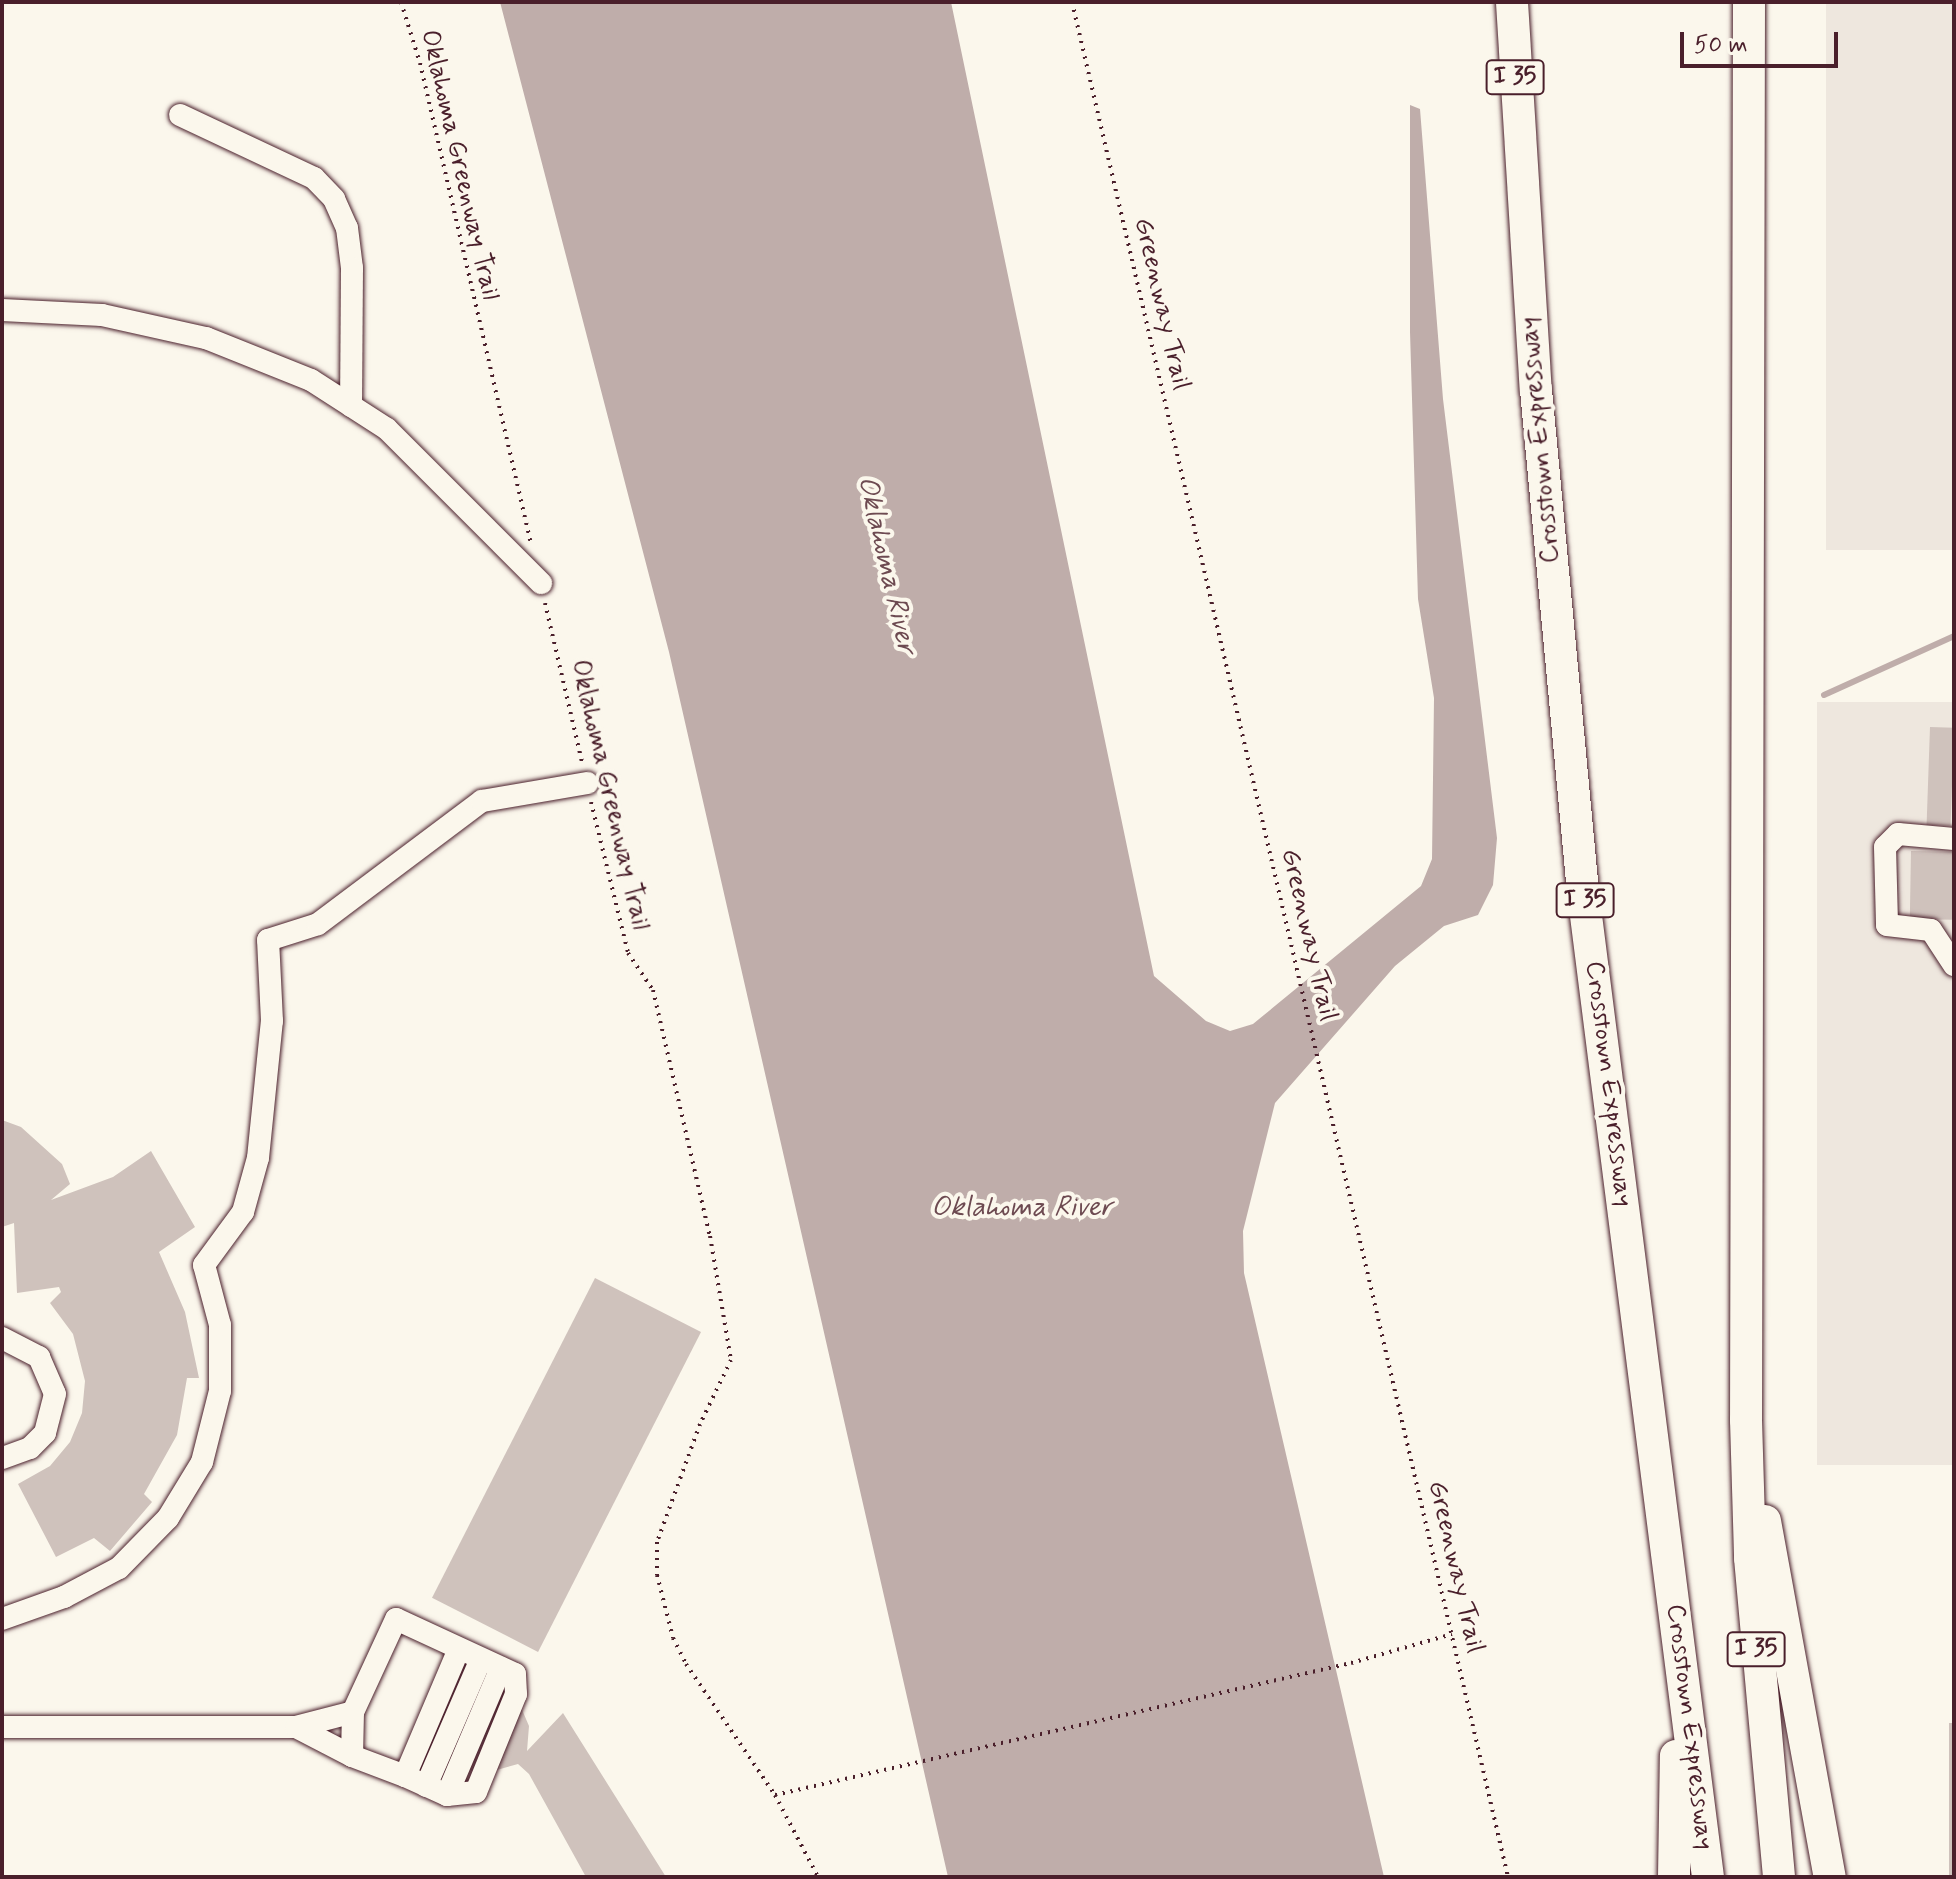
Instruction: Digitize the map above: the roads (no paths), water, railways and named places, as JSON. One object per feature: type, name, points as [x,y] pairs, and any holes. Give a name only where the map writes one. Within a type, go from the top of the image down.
[{"type":"highway","name":"Crosstown Expressway","points":[[1512,2],[1536,390],[1583,892],[1708,1877]]},
{"type":"highway","name":"I 35","points":[[1749,2],[1746,1420],[1752,1587],[1779,1877]]},
{"type":"highway","points":[[1746,1420],[1830,1877]]},
{"type":"highway","points":[[1674,1877],[1679,1645]]},
{"type":"lane","points":[[180,115],[314,178],[334,199],[347,228],[352,268],[351,406]]},
{"type":"lane","points":[[2,310],[102,315],[206,338],[311,380],[387,429],[541,583]]},
{"type":"lane","points":[[2,1619],[64,1597],[119,1568],[168,1518],[202,1462],[220,1391],[220,1325],[204,1265],[243,1212],[258,1158],[272,1021],[268,940],[318,924],[482,801],[587,783]]},
{"type":"lane","points":[[1954,839],[1898,834],[1885,847],[1887,925],[1954,930]]},
{"type":"lane","points":[[1931,930],[1954,965]]},
{"type":"lane","points":[[2,1338],[39,1357],[55,1394],[45,1433],[30,1448],[2,1458]]},
{"type":"lane","points":[[296,1727],[352,1756],[447,1795],[476,1792],[516,1694],[515,1674],[396,1619],[353,1712],[352,1756]]},
{"type":"lane","points":[[405,1776],[459,1649]]},
{"type":"lane","points":[[426,1786],[491,1663]]},
{"type":"lane","points":[[2,1727],[296,1727],[353,1712]]},
{"type":"water","name":"Oklahoma River","points":[[500,2],[951,2],[1154,976],[1206,1021],[1230,1031],[1253,1024],[1421,886],[1432,859],[1434,698],[1418,599],[1410,332],[1410,105],[1420,109],[1443,399],[1497,838],[1493,885],[1478,915],[1444,926],[1395,966],[1275,1103],[1243,1231],[1244,1273],[1384,1877],[948,1877],[669,652]]},
{"type":"waterway","points":[[1824,695],[1954,636]]}]
